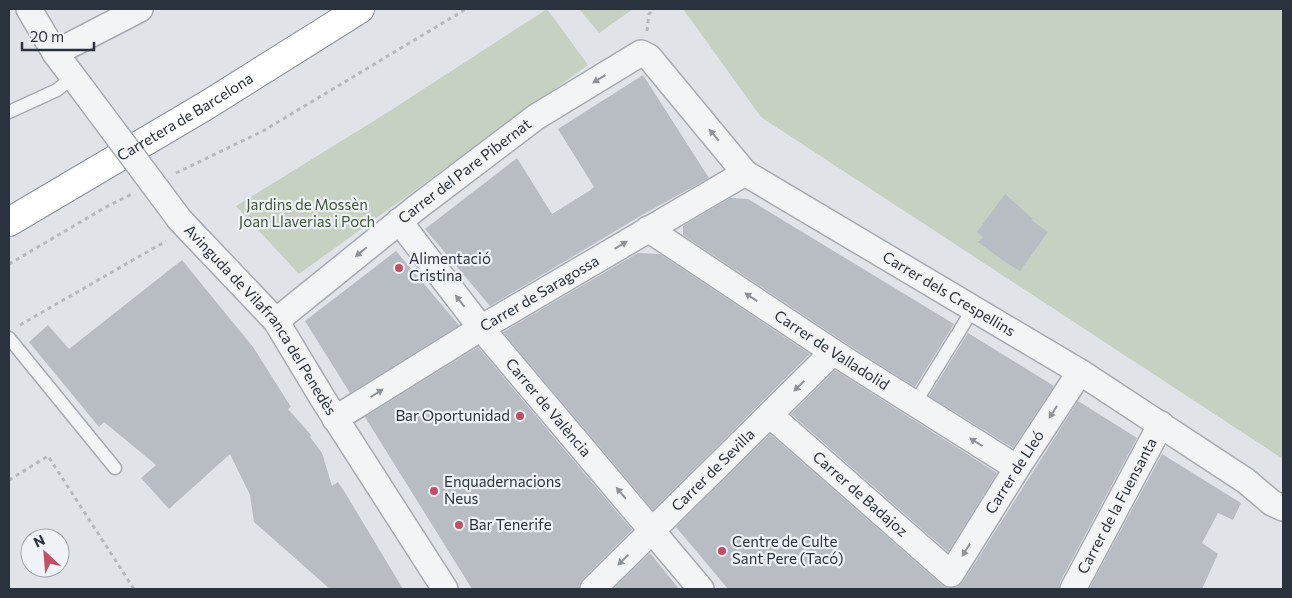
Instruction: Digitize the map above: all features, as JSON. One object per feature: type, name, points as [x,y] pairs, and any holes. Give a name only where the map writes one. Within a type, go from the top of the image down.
[{"type":"highway","name":"Carretera de Barcelona","points":[[9,222],[207,104],[360,9]]},
{"type":"street","name":"Avinguda de Vilafranca del Penedès","points":[[29,9],[55,53],[184,224],[276,321],[335,419],[445,589]]},
{"type":"street","points":[[55,53],[140,9]]},
{"type":"street","name":"Carrer dels Crespellins","points":[[641,54],[650,57],[745,173],[1080,372],[1161,424],[1283,508]]},
{"type":"street","name":"Carrer del Pare Pibernat","points":[[276,321],[399,221],[536,117],[641,54]]},
{"type":"street","name":"Carrer de Saragossa","points":[[335,419],[482,328],[745,173]]},
{"type":"street","name":"Carrer de València","points":[[399,221],[482,328],[701,589]]},
{"type":"street","name":"Carrer de Valladolid","points":[[648,229],[833,352],[1017,468]]},
{"type":"street","name":"Carrer de Sevilla","points":[[593,589],[833,352]]},
{"type":"street","name":"Carrer de Lleó","points":[[952,574],[1017,468],[1080,372]]},
{"type":"street","name":"Carrer de Badajoz","points":[[770,415],[952,574]]},
{"type":"street","name":"Carrer de la Fuensanta","points":[[1073,589],[1161,424]]},
{"type":"lane","points":[[9,112],[76,81]]},
{"type":"lane","points":[[915,403],[973,309]]},
{"type":"lane","points":[[9,338],[115,468]]},
{"type":"path","points":[[176,173],[263,130],[466,9]]},
{"type":"path","points":[[9,264],[106,207],[132,194]]},
{"type":"path","points":[[17,327],[184,224]]},
{"type":"path","points":[[9,480],[48,456],[134,589]]},
{"type":"green space","name":"Jardins de Mossèn Joan Llaverias i Poch","points":[[547,9],[588,65],[299,274],[236,206],[385,114]]},
{"type":"green space","points":[[579,9],[633,9],[599,33]]},
{"type":"green space","points":[[683,9],[1283,9],[1283,459],[761,117]]},
{"type":"building","points":[[643,75],[709,178],[642,215],[490,306],[425,229],[517,158],[552,214],[589,191],[594,187],[558,129]]},
{"type":"building","points":[[1005,194],[1033,219],[1031,220],[1048,232],[1020,271],[978,242],[983,237],[977,232]]},
{"type":"building","points":[[730,198],[748,199],[954,324],[915,387],[683,235],[683,226]]},
{"type":"building","points":[[396,251],[459,325],[350,393],[305,321]]},
{"type":"building","points":[[638,253],[660,254],[810,354],[653,510],[503,332]]},
{"type":"building","points":[[182,260],[253,347],[291,407],[288,409],[311,435],[310,437],[322,453],[332,486],[338,482],[403,589],[330,589],[254,522],[250,495],[230,454],[169,509],[141,478],[156,465],[104,422],[99,427],[29,342],[48,325],[69,349]]},
{"type":"building","points":[[968,333],[1054,386],[1013,448],[929,396]]},
{"type":"building","points":[[478,347],[632,530],[583,579],[579,589],[472,589],[365,417]]},
{"type":"building","points":[[835,370],[997,473],[948,552],[791,414]]},
{"type":"building","points":[[1078,401],[1137,438],[1060,582],[1059,589],[728,589],[676,527],[770,434],[942,585],[948,588],[957,587],[963,582]]},
{"type":"building","points":[[1162,454],[1241,503],[1233,520],[1218,513],[1202,543],[1218,554],[1202,589],[1089,589]]},
{"type":"building","points":[[650,553],[679,589],[613,589]]},
{"type":"place","name":"Alimentació Cristina","points":[[399,268]]},
{"type":"place","name":"Bar Oportunidad","points":[[520,416]]},
{"type":"place","name":"Enquadernacions Neus","points":[[434,491]]},
{"type":"place","name":"Bar Tenerife","points":[[459,525]]},
{"type":"place","name":"Centre de Culte Sant Pere (Tacó)","points":[[722,551]]}]
